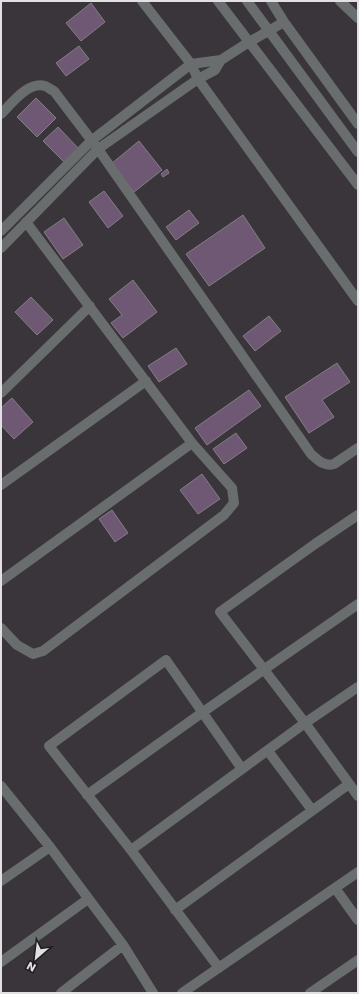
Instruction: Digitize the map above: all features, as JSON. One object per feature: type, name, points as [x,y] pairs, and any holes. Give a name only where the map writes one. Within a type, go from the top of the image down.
[{"type":"street","points":[[142,1],[191,64],[198,79],[358,301]]},
{"type":"street","points":[[218,1],[358,185]]},
{"type":"street","points":[[247,1],[358,152]]},
{"type":"street","points":[[271,1],[284,22],[358,124]]},
{"type":"street","points":[[340,1],[358,17]]},
{"type":"street","points":[[1,231],[91,141],[191,64],[221,60],[284,22]]},
{"type":"street","points":[[1,248],[98,150],[198,79],[215,70],[221,60]]},
{"type":"street","points":[[1,114],[23,93],[34,86],[46,86],[54,91],[98,150],[311,454],[321,462],[330,466],[358,448]]},
{"type":"street","points":[[1,628],[17,645],[33,654],[43,651],[224,515],[234,503],[232,488],[192,442],[26,222]]},
{"type":"street","points":[[1,393],[90,306]]},
{"type":"street","points":[[1,485],[146,381]]},
{"type":"street","points":[[1,581],[192,442]]},
{"type":"street","points":[[358,515],[220,612],[306,723],[358,796]]},
{"type":"street","points":[[87,795],[358,604]]},
{"type":"street","points":[[219,968],[131,850],[49,746],[166,660],[242,769]]},
{"type":"street","points":[[131,850],[306,723],[357,690]]},
{"type":"street","points":[[268,751],[312,810]]},
{"type":"street","points":[[175,910],[349,784]]},
{"type":"street","points":[[1,786],[50,847],[123,945],[153,993]]},
{"type":"street","points":[[1,881],[50,847]]},
{"type":"street","points":[[182,993],[358,872]]},
{"type":"street","points":[[335,888],[358,920]]},
{"type":"street","points":[[1,962],[88,899]]},
{"type":"street","points":[[61,993],[123,945]]},
{"type":"street","points":[[310,993],[358,960]]},
{"type":"building","points":[[91,3],[105,22],[81,41],[66,23]]},
{"type":"building","points":[[79,46],[89,59],[66,76],[56,63]]},
{"type":"building","points":[[36,98],[56,118],[37,137],[17,117]]},
{"type":"building","points":[[58,127],[79,149],[64,162],[43,141]]},
{"type":"building","points":[[139,141],[162,170],[134,192],[111,164]]},
{"type":"building","points":[[167,169],[169,173],[163,177],[161,174]]},
{"type":"building","points":[[104,191],[123,216],[108,228],[89,202]]},
{"type":"building","points":[[189,210],[199,223],[176,240],[166,227]]},
{"type":"building","points":[[243,215],[265,248],[209,286],[186,254]]},
{"type":"building","points":[[64,218],[83,245],[63,259],[44,232]]},
{"type":"building","points":[[133,280],[157,312],[123,338],[111,323],[122,315],[109,299]]},
{"type":"building","points":[[31,297],[53,320],[37,335],[15,312]]},
{"type":"building","points":[[269,316],[281,331],[255,351],[243,336]]},
{"type":"building","points":[[176,348],[187,364],[159,382],[148,366]]},
{"type":"building","points":[[337,363],[350,382],[322,400],[334,417],[309,433],[285,397]]},
{"type":"building","points":[[249,390],[261,406],[207,445],[195,428]]},
{"type":"building","points":[[12,398],[33,422],[14,439],[1,425],[1,408]]},
{"type":"building","points":[[236,433],[247,448],[224,464],[213,449]]},
{"type":"building","points":[[202,474],[220,499],[198,514],[180,490]]},
{"type":"building","points":[[112,510],[128,533],[115,542],[99,519]]}]
